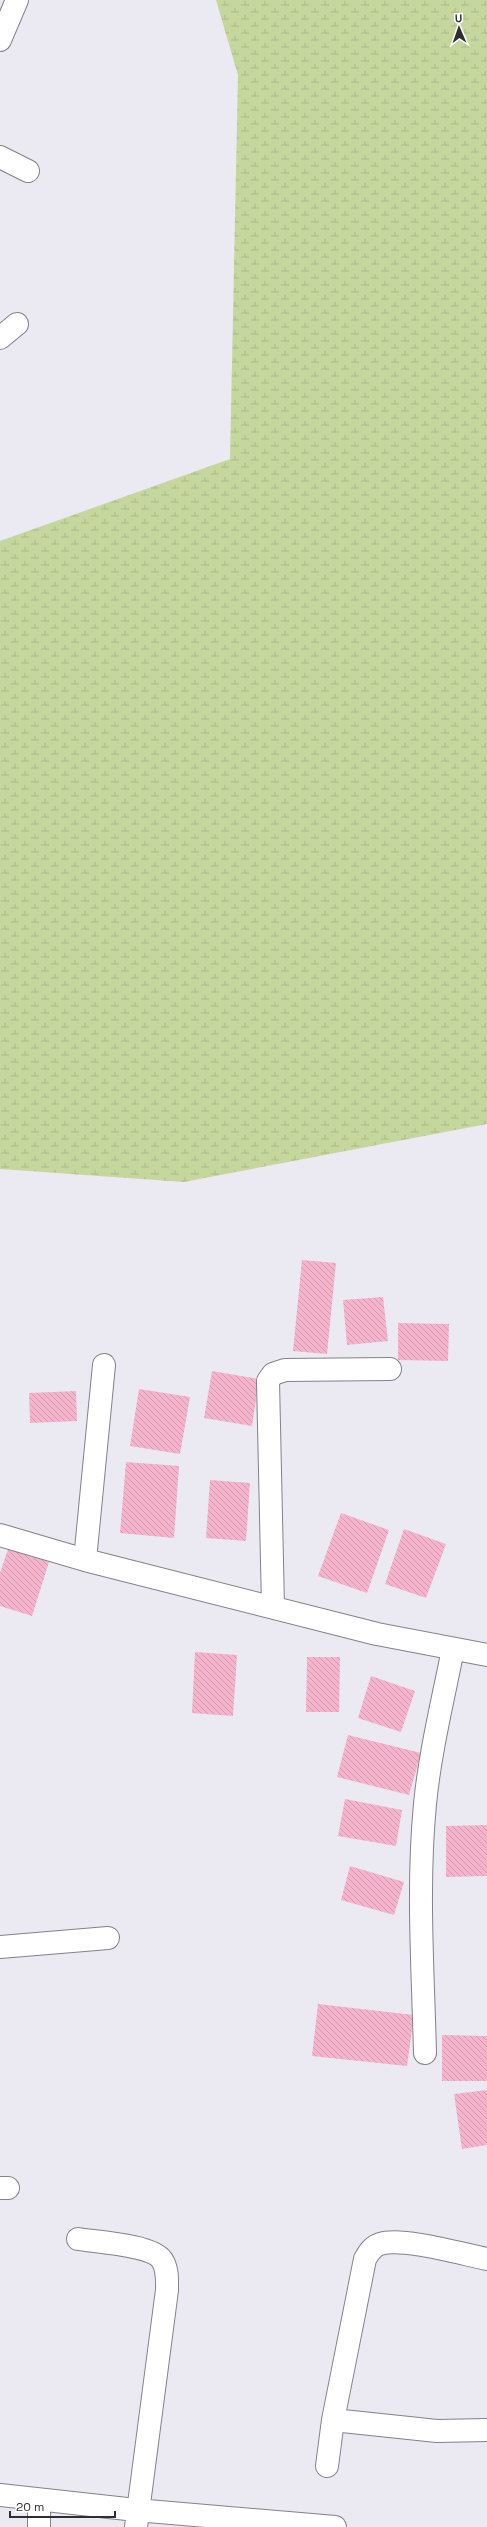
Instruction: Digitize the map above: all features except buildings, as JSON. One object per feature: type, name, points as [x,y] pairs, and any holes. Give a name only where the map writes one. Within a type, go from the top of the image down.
[{"type":"street","points":[[0,40],[17,0]]},
{"type":"street","points":[[0,157],[28,171]]},
{"type":"street","points":[[0,338],[17,324]]},
{"type":"street","points":[[85,1560],[104,1365]]},
{"type":"street","points":[[273,1607],[268,1381],[273,1374],[285,1370],[390,1369]]},
{"type":"street","points":[[0,1535],[85,1560],[377,1634],[487,1655]]},
{"type":"street","points":[[426,2054],[421,1908],[425,1804],[432,1748],[453,1649]]},
{"type":"street","points":[[0,1948],[108,1938]]},
{"type":"street","points":[[78,2239],[150,2251],[162,2260],[165,2268],[167,2290],[136,2519]]},
{"type":"street","points":[[327,2466],[332,2420],[366,2259],[373,2248],[380,2244],[396,2242],[487,2259]]},
{"type":"street","points":[[332,2420],[437,2431],[487,2430]]},
{"type":"street","points":[[0,2495],[136,2519],[325,2527]]},
{"type":"street","points":[[39,2501],[40,2527]]},
{"type":"green space","points":[[216,0],[487,0],[487,1124],[184,1182],[0,1169],[0,541],[230,459],[238,75]]}]
